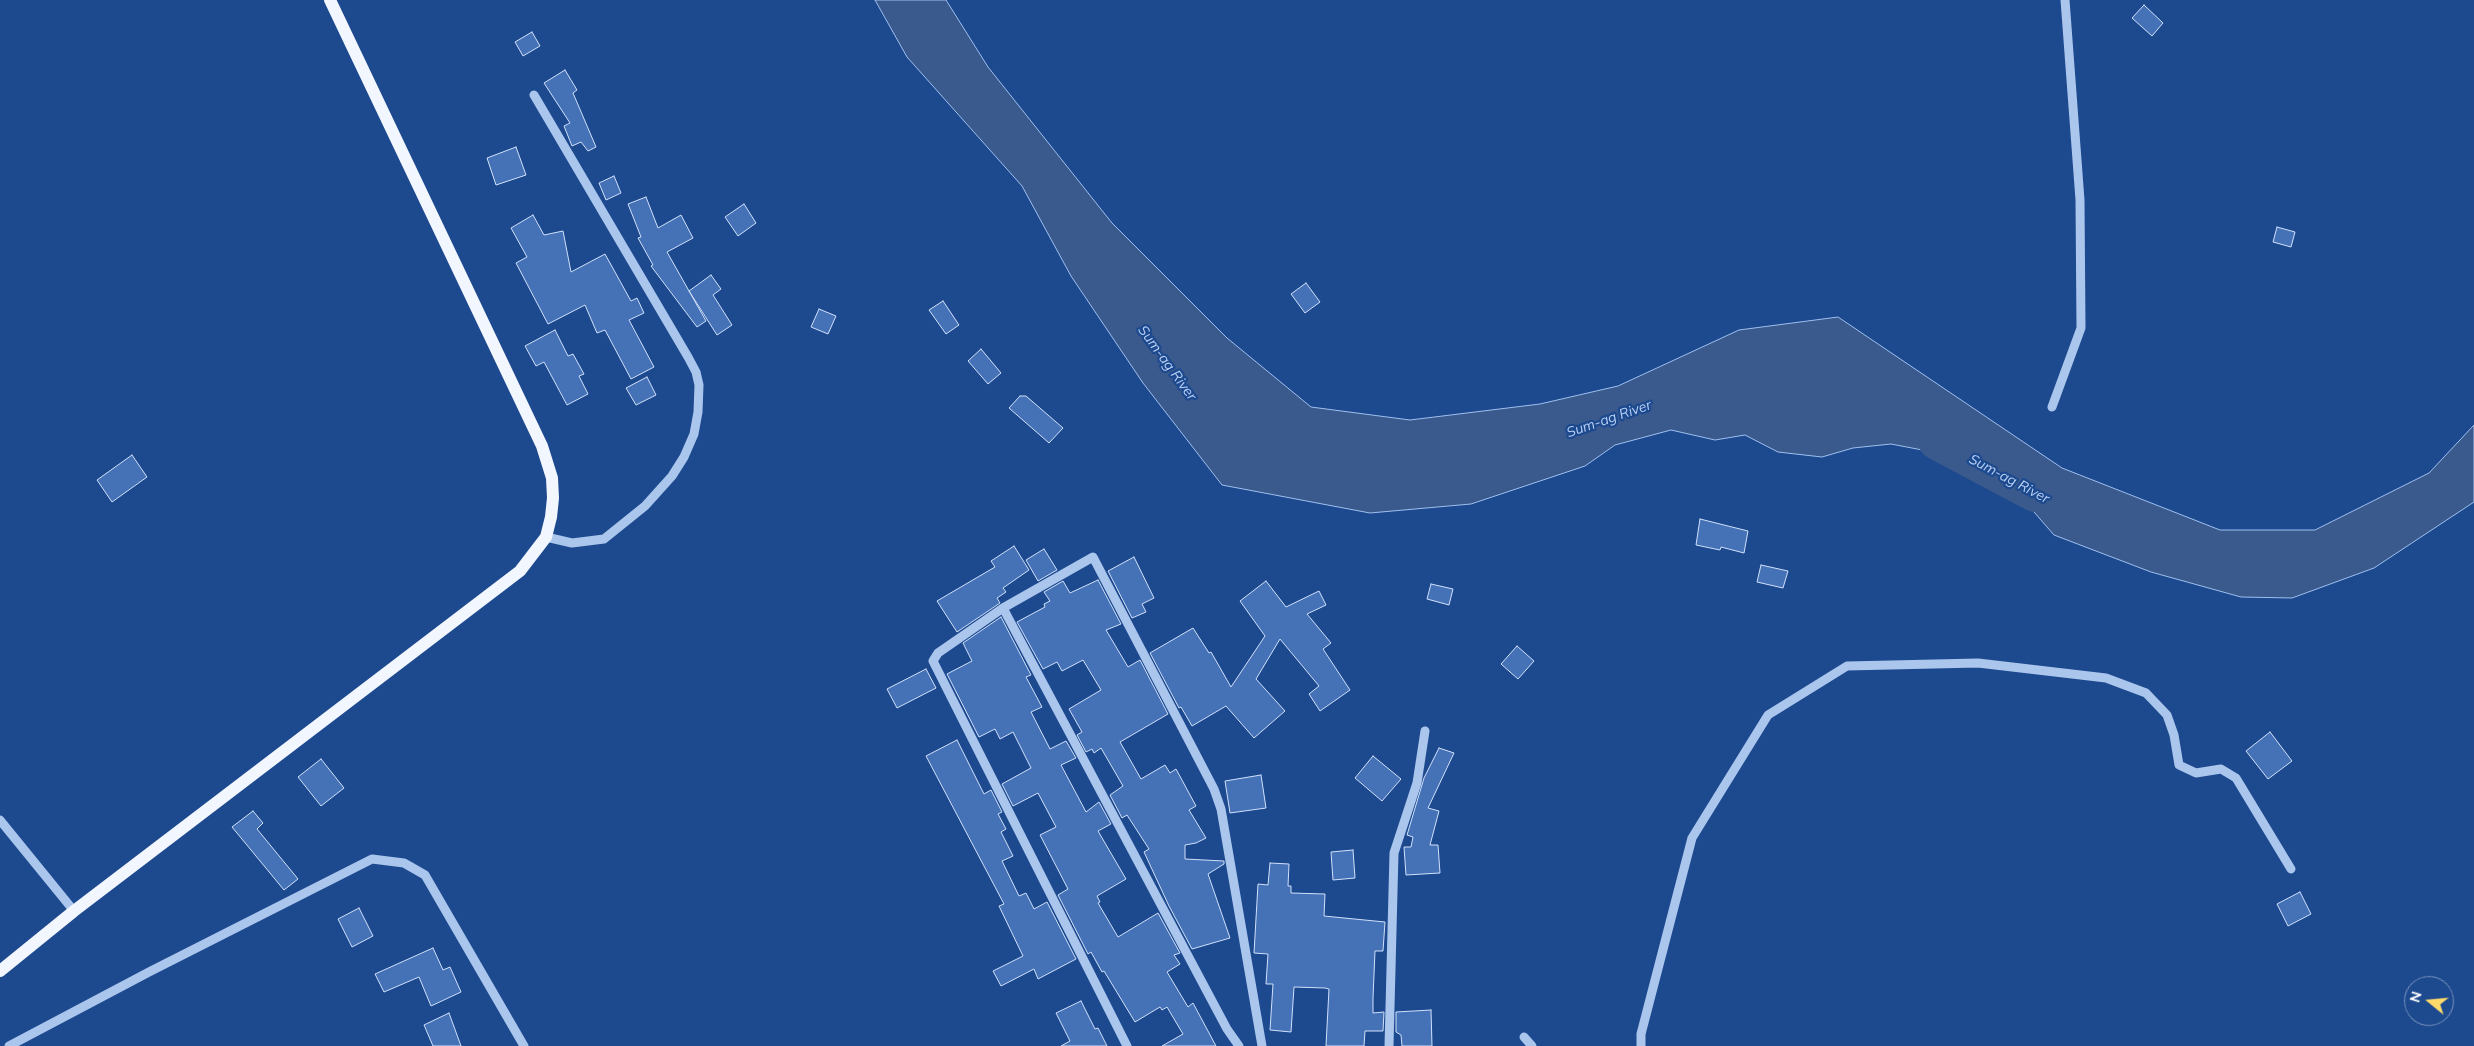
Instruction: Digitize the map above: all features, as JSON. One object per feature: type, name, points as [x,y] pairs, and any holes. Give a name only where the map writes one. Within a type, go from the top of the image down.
[{"type":"main road","points":[[0,971],[74,912],[520,571],[546,537],[552,517],[553,498],[552,478],[542,446],[330,0]]},
{"type":"street","points":[[2052,407],[2080,328],[2080,200],[2065,0]]},
{"type":"street","points":[[534,95],[688,356],[696,372],[699,385],[698,412],[694,434],[684,457],[672,476],[644,506],[604,539],[572,543],[546,537]]},
{"type":"street","points":[[1127,1046],[933,662],[938,653],[1003,608],[1093,557],[1214,789],[1218,802],[1262,1046]]},
{"type":"street","points":[[1003,608],[1223,1020],[1239,1046]]},
{"type":"street","points":[[1640,1046],[1641,1034],[1692,838],[1768,715],[1847,666],[1978,663],[2106,678],[2146,693],[2168,715],[2180,765],[2196,773],[2221,769],[2236,778],[2291,869]]},
{"type":"street","points":[[1389,1046],[1394,853],[1417,783],[1425,731]]},
{"type":"street","points":[[0,820],[74,912]]},
{"type":"street","points":[[10,1046],[149,972],[372,859],[404,863],[425,875],[524,1046]]},
{"type":"street","points":[[1524,1037],[1532,1046]]},
{"type":"water","points":[[875,0],[946,0],[988,67],[1112,223],[1227,338],[1311,407],[1410,420],[1540,404],[1618,386],[1739,330],[1838,317],[2062,468],[2220,530],[2315,530],[2429,473],[2474,425],[2474,502],[2374,568],[2292,598],[2241,597],[2151,572],[2054,535],[2014,489],[1986,466],[1938,453],[1891,444],[1853,448],[1822,457],[1778,452],[1745,435],[1715,440],[1671,430],[1615,445],[1585,466],[1471,504],[1370,513],[1222,485],[1143,383],[1071,276],[1022,186],[907,57]]},
{"type":"building","points":[[2144,5],[2163,23],[2152,36],[2132,18]]},
{"type":"building","points":[[532,32],[540,46],[523,56],[515,42]]},
{"type":"building","points":[[565,70],[577,90],[573,93],[596,147],[588,151],[581,142],[572,146],[564,126],[570,123],[544,83]]},
{"type":"building","points":[[516,147],[526,175],[496,185],[487,158]]},
{"type":"building","points":[[614,176],[621,193],[606,200],[599,183]]},
{"type":"building","points":[[646,197],[658,228],[681,215],[693,238],[667,252],[706,321],[697,327],[651,266],[653,265],[638,238],[641,237],[628,204]]},
{"type":"building","points":[[744,204],[756,223],[738,236],[725,217]]},
{"type":"building","points":[[533,215],[544,235],[563,231],[571,272],[605,254],[631,301],[637,298],[644,313],[629,320],[654,367],[631,379],[605,330],[597,333],[585,305],[548,324],[516,263],[527,257],[511,228]]},
{"type":"building","points":[[2277,227],[2295,232],[2291,247],[2273,242]]},
{"type":"building","points":[[711,275],[721,289],[713,295],[732,325],[717,335],[689,291]]},
{"type":"building","points":[[1306,283],[1320,302],[1305,313],[1291,294]]},
{"type":"building","points":[[943,301],[959,325],[946,334],[929,310]]},
{"type":"building","points":[[819,309],[836,316],[828,334],[811,327]]},
{"type":"building","points":[[555,330],[568,356],[573,354],[584,374],[579,376],[588,394],[567,405],[544,362],[536,366],[525,346]]},
{"type":"building","points":[[981,349],[1001,373],[988,384],[968,361]]},
{"type":"building","points":[[647,377],[656,395],[636,405],[626,388]]},
{"type":"building","points":[[1020,396],[1026,396],[1063,428],[1049,443],[1009,408]]},
{"type":"building","points":[[132,455],[147,477],[112,502],[97,480]]},
{"type":"building","points":[[1700,519],[1748,531],[1744,553],[1721,547],[1720,550],[1696,545]]},
{"type":"building","points":[[1014,546],[1029,570],[1003,588],[1006,592],[997,598],[1000,603],[957,632],[937,601],[995,567],[991,561]]},
{"type":"building","points":[[1044,549],[1057,570],[1038,581],[1026,560]]},
{"type":"building","points":[[1134,557],[1154,598],[1142,604],[1146,612],[1132,618],[1108,571]]},
{"type":"building","points":[[1761,565],[1788,571],[1783,588],[1757,582]]},
{"type":"building","points":[[1098,580],[1121,624],[1106,630],[1128,667],[1140,660],[1168,714],[1120,742],[1141,779],[1165,765],[1170,773],[1176,769],[1196,806],[1189,810],[1206,838],[1196,843],[1185,845],[1185,859],[1224,861],[1224,864],[1208,874],[1230,938],[1192,949],[1169,906],[1144,852],[1149,849],[1127,815],[1122,818],[1110,795],[1123,786],[1101,748],[1094,753],[1092,749],[1086,752],[1077,735],[1082,732],[1069,709],[1101,690],[1083,660],[1062,671],[1057,662],[1043,669],[1017,622],[1045,607],[1044,604],[1050,601],[1044,592],[1063,581],[1070,593]]},
{"type":"building","points":[[1266,581],[1286,607],[1319,591],[1326,605],[1307,614],[1331,643],[1323,649],[1350,690],[1320,711],[1309,694],[1319,686],[1280,639],[1256,679],[1285,711],[1254,738],[1226,706],[1192,726],[1181,707],[1179,708],[1150,653],[1193,628],[1209,653],[1211,652],[1231,687],[1265,636],[1240,601]]},
{"type":"building","points":[[1431,584],[1453,589],[1449,605],[1427,599]]},
{"type":"building","points":[[1001,617],[1031,675],[1026,677],[1042,707],[1031,712],[1050,749],[1066,741],[1076,758],[1061,765],[1086,812],[1099,802],[1111,824],[1098,831],[1126,879],[1097,896],[1100,902],[1098,903],[1118,937],[1158,913],[1180,953],[1174,955],[1180,964],[1167,972],[1188,1007],[1193,1003],[1216,1046],[1162,1046],[1183,1034],[1167,1007],[1162,1010],[1160,1007],[1135,1022],[1091,952],[1088,954],[1058,895],[1068,889],[1040,835],[1056,827],[1038,793],[1013,806],[1002,784],[1031,768],[1013,732],[1000,739],[995,729],[979,737],[947,674],[972,661],[963,643]]},
{"type":"building","points":[[1517,646],[1534,661],[1518,679],[1501,664]]},
{"type":"building","points":[[926,669],[936,688],[897,708],[887,689]]},
{"type":"building","points":[[2270,732],[2292,761],[2268,779],[2246,751]]},
{"type":"building","points":[[957,740],[984,794],[991,790],[1002,812],[998,814],[1006,829],[1001,832],[1013,856],[1002,861],[1019,896],[1026,893],[1034,909],[1047,902],[1076,959],[1038,979],[1034,969],[1001,986],[993,971],[1023,956],[999,906],[1004,904],[926,756]]},
{"type":"building","points":[[1439,748],[1454,753],[1428,808],[1439,811],[1430,845],[1438,845],[1440,873],[1406,875],[1404,847],[1411,847],[1413,837],[1407,835],[1424,778]]},
{"type":"building","points":[[1373,756],[1401,779],[1382,801],[1355,778]]},
{"type":"building","points":[[321,759],[344,788],[321,806],[298,777]]},
{"type":"building","points":[[1261,775],[1266,808],[1230,813],[1225,781]]},
{"type":"building","points":[[253,811],[263,823],[257,829],[298,879],[284,890],[232,827]]},
{"type":"building","points":[[1353,850],[1355,878],[1333,880],[1331,852]]},
{"type":"building","points":[[1270,863],[1289,864],[1288,886],[1291,886],[1291,893],[1325,894],[1324,916],[1385,922],[1383,951],[1375,951],[1373,998],[1373,1013],[1384,1012],[1383,1031],[1365,1031],[1364,1046],[1326,1046],[1329,989],[1325,988],[1294,987],[1291,1032],[1270,1030],[1273,984],[1266,984],[1268,954],[1254,953],[1258,884],[1268,885]]},
{"type":"building","points":[[2300,892],[2311,914],[2288,926],[2277,904]]},
{"type":"building","points":[[359,908],[373,936],[352,947],[338,919]]},
{"type":"building","points":[[433,948],[443,970],[450,967],[461,992],[431,1006],[419,977],[384,992],[375,974]]},
{"type":"building","points":[[1081,1001],[1095,1029],[1098,1028],[1107,1046],[1061,1046],[1070,1041],[1056,1013]]},
{"type":"building","points":[[1431,1010],[1432,1046],[1402,1046],[1401,1035],[1396,1032],[1396,1012]]},
{"type":"building","points":[[449,1013],[461,1046],[433,1046],[424,1025]]},
{"type":"waterway","name":"Sum-ag River","points":[[1937,441],[2035,493]]}]
